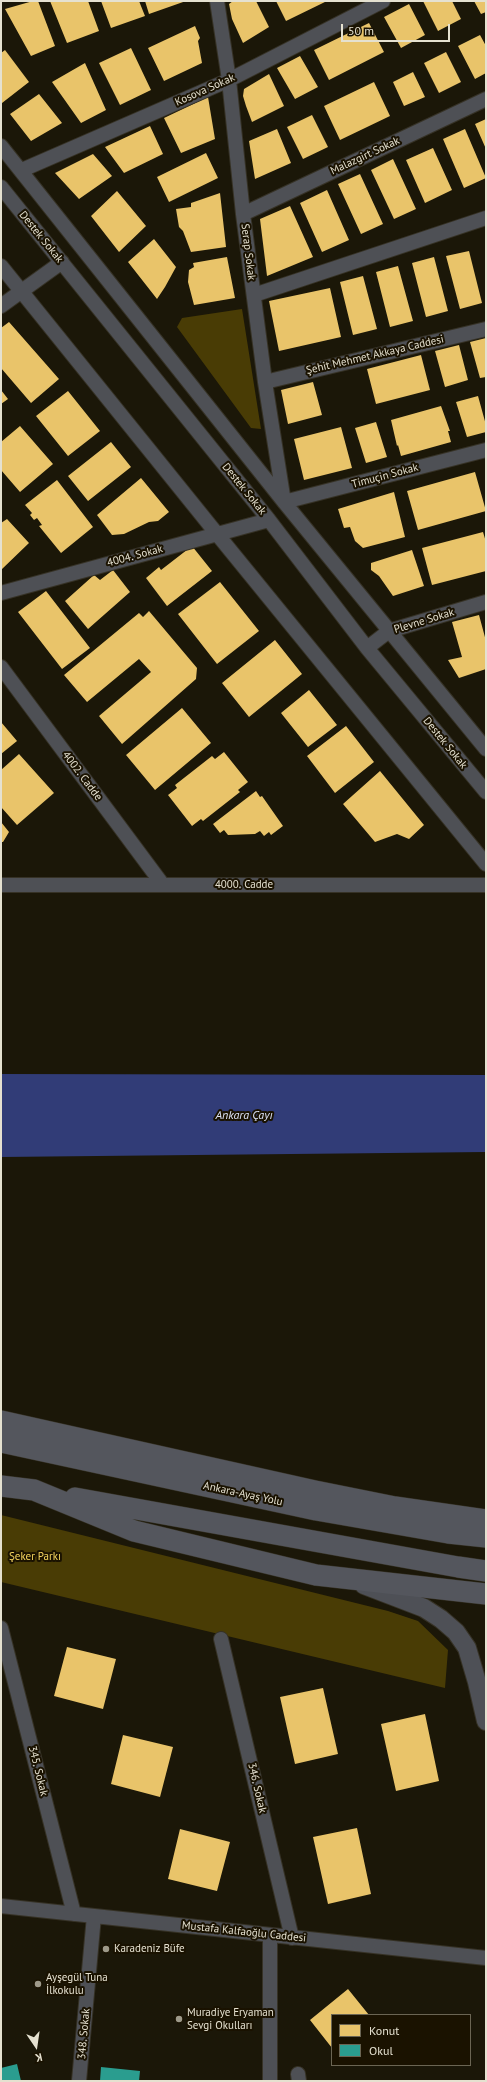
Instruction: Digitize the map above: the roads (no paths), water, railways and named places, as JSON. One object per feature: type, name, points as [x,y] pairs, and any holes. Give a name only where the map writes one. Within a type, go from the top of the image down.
[{"type":"highway","points":[[1,1421],[315,1491],[395,1507],[486,1520]]},
{"type":"highway","name":"Ankara-Ayaş Yolu","points":[[1,1441],[22,1447],[316,1510],[448,1533],[486,1537]]},
{"type":"highway","points":[[1,1480],[34,1490],[134,1531],[316,1575],[486,1594]]},
{"type":"highway","points":[[1,1486],[34,1490],[451,1566],[486,1571]]},
{"type":"main road","points":[[348,1579],[424,1608],[441,1619],[456,1632],[466,1648],[477,1682],[486,1721]]},
{"type":"street","name":"Serap Sokak","points":[[217,1],[229,80],[243,214],[265,382],[284,502]]},
{"type":"street","name":"Kosova Sokak","points":[[22,170],[229,80],[383,1]]},
{"type":"street","name":"Malazgirt Sokak","points":[[243,214],[486,99]]},
{"type":"street","name":"Destek Sokak","points":[[1,146],[22,170],[284,502],[486,749]]},
{"type":"street","name":"Destek Sokak","points":[[1,187],[269,520],[367,648],[486,792]]},
{"type":"street","points":[[254,295],[486,218]]},
{"type":"street","points":[[1,306],[62,262]]},
{"type":"street","points":[[1,266],[486,864]]},
{"type":"street","name":"Şehit Mehmet Akkaya Caddesi","points":[[265,382],[486,329]]},
{"type":"street","name":"Timuçin Sokak","points":[[284,502],[486,450]]},
{"type":"street","name":"4004. Sokak","points":[[1,593],[269,520]]},
{"type":"street","name":"Plevne Sokak","points":[[367,648],[389,631],[486,602]]},
{"type":"street","name":"4002. Cadde","points":[[1,668],[163,885]]},
{"type":"street","name":"4000. Cadde","points":[[1,885],[486,885]]},
{"type":"street","name":"345. Sokak","points":[[1,1628],[74,1914]]},
{"type":"street","name":"346. Sokak","points":[[221,1638],[292,1938]]},
{"type":"street","name":"Mustafa Kalfaoğlu Caddesi","points":[[1,1906],[486,1958]]},
{"type":"street","name":"348. Sokak","points":[[79,2081],[94,1916]]},
{"type":"street","points":[[270,1935],[270,2081]]},
{"type":"water","name":"Ankara Çayı","points":[[1,1074],[486,1075],[486,1152],[1,1157]]},
{"type":"place","name":"Karadeniz Büfe","points":[[106,1949]]},
{"type":"place","name":"Ayşegül Tuna İlkokulu","points":[[38,1984]]},
{"type":"place","name":"Muradiye Eryaman Sevgi Okulları","points":[[179,2019]]},
{"type":"park label","name":"Şeker Parkı","points":[[35,1557]]}]
